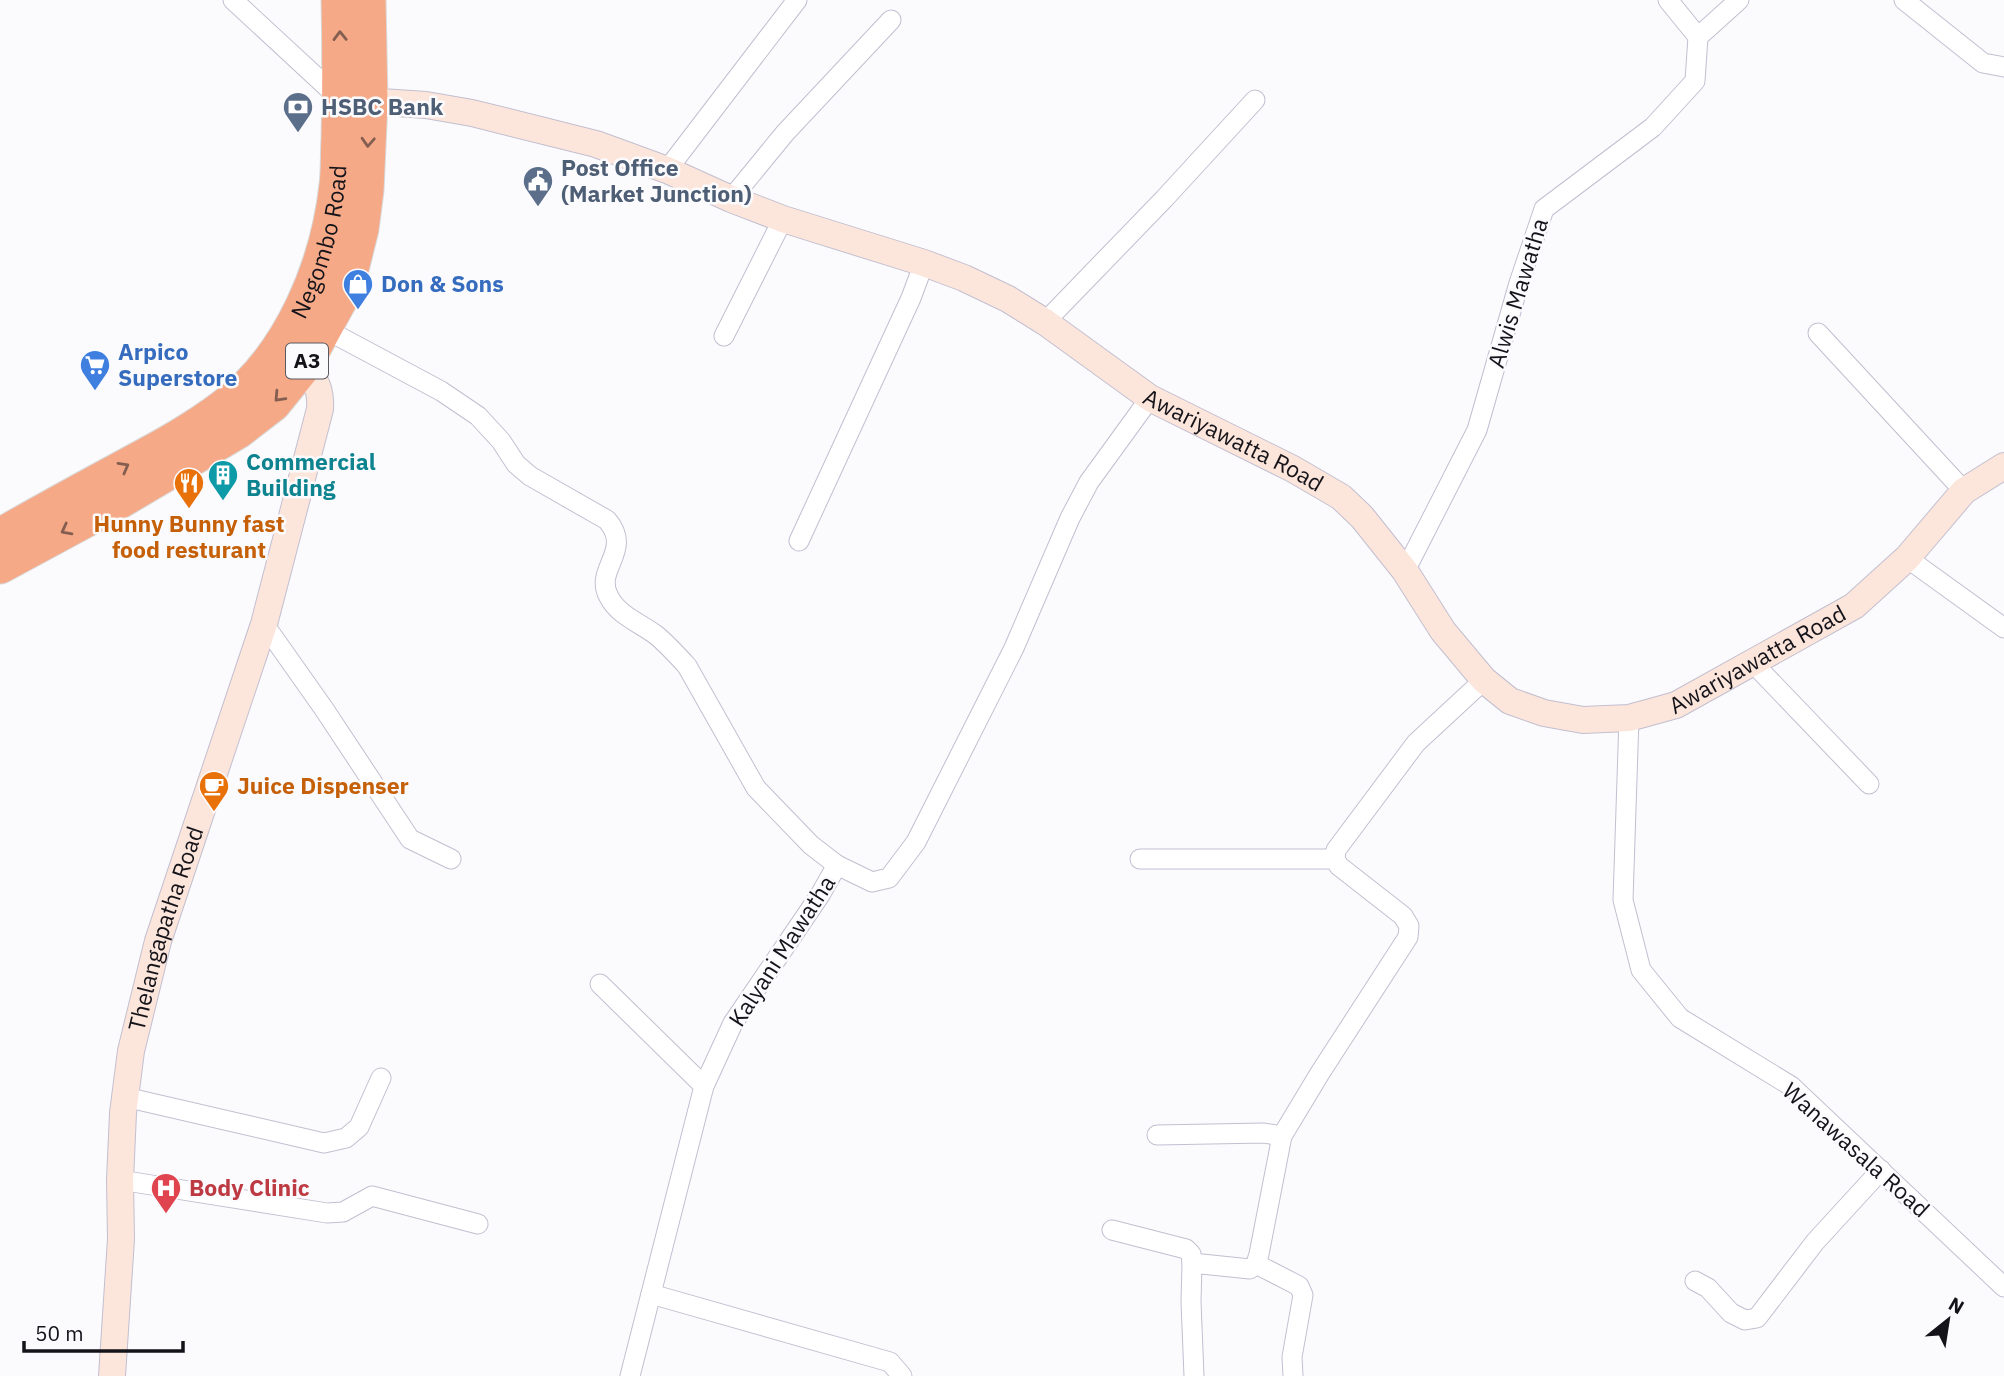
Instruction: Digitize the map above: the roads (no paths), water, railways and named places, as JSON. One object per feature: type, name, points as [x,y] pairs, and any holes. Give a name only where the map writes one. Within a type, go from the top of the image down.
[{"type":"highway","name":"Negombo Road","points":[[0,536],[165,445],[225,406],[262,370],[291,358],[325,329],[351,269],[361,229],[366,190],[339,0]]},
{"type":"highway","name":"Negombo Road","points":[[0,566],[113,505],[237,432],[273,404],[291,358],[298,315],[321,258],[331,223],[355,100],[368,0]]},
{"type":"street","points":[[233,0],[355,100]]},
{"type":"street","points":[[667,170],[797,0]]},
{"type":"street","points":[[1668,0],[1698,37],[1739,0]]},
{"type":"street","points":[[1905,0],[1983,63],[2004,67]]},
{"type":"street","points":[[731,199],[785,133],[891,20]]},
{"type":"street","name":"Alwis Mawatha","points":[[1405,571],[1477,430],[1518,283],[1544,209],[1653,127],[1695,81],[1698,37]]},
{"type":"street","name":"Awariyawatta Road","points":[[355,100],[426,105],[472,113],[596,144],[667,170],[783,219],[925,263],[1008,299],[1045,322],[1150,398],[1293,469],[1341,496],[1362,517],[1405,571],[1443,631],[1485,680],[1510,701],[1544,713],[1583,720],[1629,718],[1676,705],[1854,606],[1907,558],[1964,491],[2004,466]]},
{"type":"street","points":[[1045,322],[1255,100]]},
{"type":"street","points":[[724,336],[783,219]]},
{"type":"street","points":[[799,541],[925,263]]},
{"type":"street","points":[[325,329],[441,391],[478,416],[501,441],[516,464],[530,476],[607,520],[615,530],[617,539],[614,556],[605,577],[609,598],[628,617],[654,633],[687,666],[756,788],[811,845],[837,865]]},
{"type":"street","points":[[1818,333],[1964,491]]},
{"type":"street","name":"Thelangapatha Road","points":[[112,1376],[121,1239],[120,1180],[131,1051],[158,941],[264,624],[320,409],[321,396],[314,377],[291,358]]},
{"type":"street","name":"Kalyani Mawatha","points":[[629,1376],[704,1086],[733,1023],[820,895],[837,865],[872,882],[889,878],[916,842],[1014,648],[1070,518],[1089,482],[1150,398]]},
{"type":"street","points":[[1907,558],[2004,628]]},
{"type":"street","points":[[264,624],[410,839],[451,859]]},
{"type":"street","points":[[1753,663],[1869,784]]},
{"type":"street","points":[[1192,1263],[1250,1269],[1256,1264],[1282,1136],[1408,937],[1409,926],[1404,916],[1339,866],[1335,859],[1336,850],[1416,743],[1485,680]]},
{"type":"street","name":"Wanawasala Road","points":[[1629,718],[1623,900],[1641,970],[1680,1018],[1791,1086],[2004,1287]]},
{"type":"street","points":[[1140,859],[1335,859]]},
{"type":"street","points":[[600,984],[704,1086]]},
{"type":"street","points":[[125,1097],[324,1143],[346,1138],[359,1127],[381,1078]]},
{"type":"street","points":[[1157,1135],[1265,1133],[1282,1136]]},
{"type":"street","points":[[1695,1281],[1708,1288],[1731,1313],[1745,1320],[1757,1318],[1815,1242],[1881,1170]]},
{"type":"street","points":[[120,1180],[327,1213],[342,1212],[372,1196],[478,1224]]},
{"type":"street","points":[[1112,1230],[1186,1249],[1191,1254],[1194,1376]]},
{"type":"street","points":[[1256,1264],[1299,1286],[1303,1295],[1292,1357],[1293,1376]]},
{"type":"street","points":[[651,1294],[891,1363],[902,1376]]},
{"type":"place","name":"HSBC Bank","points":[[298,134]]},
{"type":"place","name":"Post Office (Market Junction)","points":[[538,208]]},
{"type":"place","name":"Don & Sons","points":[[358,311]]},
{"type":"place","name":"Arpico Superstore","points":[[95,392]]},
{"type":"place","name":"Commercial Building","points":[[223,502]]},
{"type":"place","name":"Hunny Bunny fast food resturant","points":[[189,510]]},
{"type":"place","name":"Juice Dispenser","points":[[214,813]]},
{"type":"place","name":"Body Clinic","points":[[166,1215]]}]
